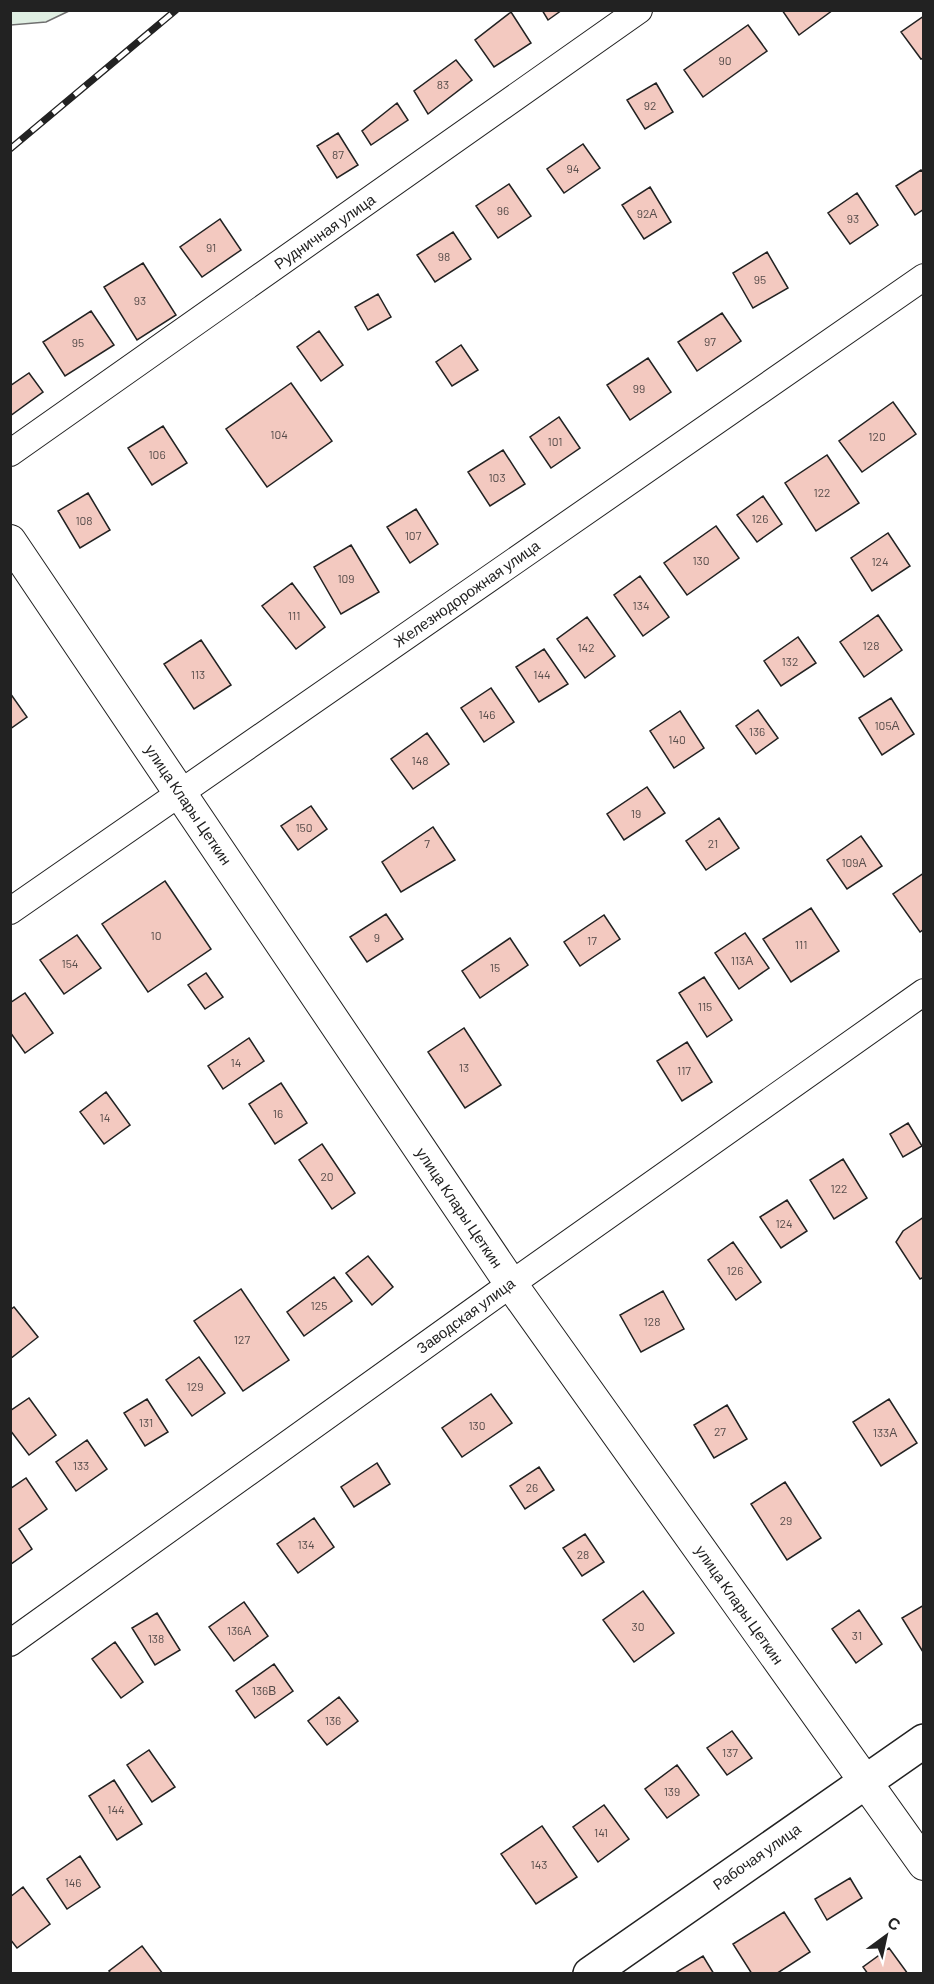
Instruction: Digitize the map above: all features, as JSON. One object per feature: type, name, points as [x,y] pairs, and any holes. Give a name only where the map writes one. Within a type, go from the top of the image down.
[{"type":"main road","name":"Рабочая улица","points":[[590,1974],[924,1741]]},
{"type":"street","name":"Рудничная улица","points":[[10,453],[639,10]]},
{"type":"street","name":"Железнодорожная улица","points":[[10,912],[924,277]]},
{"type":"street","name":"улица Клары Цеткин","points":[[10,541],[511,1284],[924,1864]]},
{"type":"street","name":"Заводская улица","points":[[10,1643],[924,992]]},
{"type":"green space","points":[[10,11],[69,11],[46,22],[11,25]]},
{"type":"building","points":[[542,10],[562,10],[548,20]]},
{"type":"building","points":[[782,10],[833,10],[799,35]]},
{"type":"building","points":[[511,12],[531,43],[494,67],[475,40]]},
{"type":"building","points":[[924,16],[924,58],[921,59],[901,32]]},
{"type":"building","points":[[748,25],[767,51],[703,97],[684,70]]},
{"type":"building","points":[[456,60],[472,80],[428,114],[414,91]]},
{"type":"building","points":[[656,83],[673,112],[645,129],[627,100]]},
{"type":"building","points":[[397,103],[408,120],[371,145],[362,131]]},
{"type":"building","points":[[338,133],[358,165],[337,178],[317,146]]},
{"type":"building","points":[[583,144],[600,168],[564,193],[547,169]]},
{"type":"building","points":[[921,170],[924,173],[924,209],[915,215],[896,186]]},
{"type":"building","points":[[509,184],[531,216],[498,238],[476,206]]},
{"type":"building","points":[[650,187],[671,222],[644,239],[622,205]]},
{"type":"building","points":[[857,193],[878,225],[850,244],[828,213]]},
{"type":"building","points":[[220,219],[241,250],[202,277],[180,247]]},
{"type":"building","points":[[453,232],[471,259],[435,282],[417,255]]},
{"type":"building","points":[[767,252],[788,288],[753,308],[733,273]]},
{"type":"building","points":[[143,263],[176,315],[137,340],[104,287]]},
{"type":"building","points":[[378,294],[391,317],[368,330],[355,307]]},
{"type":"building","points":[[91,311],[114,345],[65,376],[43,342]]},
{"type":"building","points":[[722,313],[741,341],[697,371],[678,342]]},
{"type":"building","points":[[319,331],[343,365],[321,381],[297,347]]},
{"type":"building","points":[[461,345],[478,370],[452,386],[436,362]]},
{"type":"building","points":[[648,358],[671,392],[630,420],[607,385]]},
{"type":"building","points":[[29,373],[43,392],[10,416],[10,386]]},
{"type":"building","points":[[291,383],[332,441],[267,487],[226,429]]},
{"type":"building","points":[[893,402],[916,434],[862,472],[839,441]]},
{"type":"building","points":[[559,417],[580,448],[551,468],[530,437]]},
{"type":"building","points":[[163,426],[187,463],[152,485],[128,448]]},
{"type":"building","points":[[503,450],[525,484],[490,506],[468,472]]},
{"type":"building","points":[[827,455],[859,503],[816,531],[785,483]]},
{"type":"building","points":[[88,493],[110,530],[80,548],[58,511]]},
{"type":"building","points":[[763,496],[782,524],[757,542],[737,515]]},
{"type":"building","points":[[416,509],[438,544],[410,563],[387,527]]},
{"type":"building","points":[[716,526],[739,558],[687,595],[664,563]]},
{"type":"building","points":[[888,533],[910,566],[872,591],[851,558]]},
{"type":"building","points":[[351,545],[379,592],[341,614],[314,567]]},
{"type":"building","points":[[640,576],[669,617],[643,636],[614,595]]},
{"type":"building","points":[[292,583],[325,627],[296,649],[262,606]]},
{"type":"building","points":[[878,615],[902,650],[864,677],[840,642]]},
{"type":"building","points":[[587,617],[615,656],[585,678],[557,639]]},
{"type":"building","points":[[798,637],[816,663],[781,686],[764,661]]},
{"type":"building","points":[[201,640],[231,685],[194,709],[164,664]]},
{"type":"building","points":[[544,649],[568,684],[539,702],[516,667]]},
{"type":"building","points":[[491,688],[514,722],[484,742],[461,708]]},
{"type":"building","points":[[10,693],[27,717],[10,729]]},
{"type":"building","points":[[891,698],[914,734],[882,755],[859,718]]},
{"type":"building","points":[[758,710],[778,738],[756,754],[736,726]]},
{"type":"building","points":[[680,711],[704,748],[674,768],[650,731]]},
{"type":"building","points":[[427,733],[449,764],[413,789],[391,759]]},
{"type":"building","points":[[647,787],[665,813],[624,840],[607,814]]},
{"type":"building","points":[[311,806],[327,829],[298,850],[281,826]]},
{"type":"building","points":[[719,818],[739,848],[706,870],[686,841]]},
{"type":"building","points":[[433,827],[455,860],[401,892],[382,862]]},
{"type":"building","points":[[861,836],[882,866],[847,889],[827,860]]},
{"type":"building","points":[[924,873],[924,929],[920,932],[893,894]]},
{"type":"building","points":[[165,881],[211,949],[148,992],[102,924]]},
{"type":"building","points":[[811,908],[839,951],[791,982],[763,939]]},
{"type":"building","points":[[386,914],[403,939],[367,962],[350,937]]},
{"type":"building","points":[[604,915],[620,939],[580,966],[564,942]]},
{"type":"building","points":[[745,933],[769,968],[739,989],[715,953]]},
{"type":"building","points":[[77,935],[101,968],[64,994],[40,960]]},
{"type":"building","points":[[510,938],[528,965],[480,998],[462,971]]},
{"type":"building","points":[[206,973],[223,997],[205,1009],[188,985]]},
{"type":"building","points":[[704,977],[732,1020],[707,1037],[679,993]]},
{"type":"building","points":[[25,993],[53,1033],[25,1053],[10,1032],[10,1003]]},
{"type":"building","points":[[464,1028],[501,1085],[465,1108],[428,1052]]},
{"type":"building","points":[[249,1038],[264,1061],[223,1089],[208,1066]]},
{"type":"building","points":[[687,1042],[712,1082],[682,1101],[657,1061]]},
{"type":"building","points":[[281,1083],[307,1123],[275,1144],[249,1104]]},
{"type":"building","points":[[106,1092],[130,1125],[104,1144],[80,1112]]},
{"type":"building","points":[[908,1123],[922,1146],[903,1157],[890,1134]]},
{"type":"building","points":[[322,1144],[355,1193],[332,1209],[299,1160]]},
{"type":"building","points":[[843,1159],[867,1198],[834,1219],[810,1180]]},
{"type":"building","points":[[787,1200],[807,1231],[781,1248],[760,1217]]},
{"type":"building","points":[[924,1217],[924,1277],[920,1279],[896,1242],[903,1231]]},
{"type":"building","points":[[733,1242],[761,1282],[736,1300],[708,1260]]},
{"type":"building","points":[[368,1256],[393,1287],[372,1305],[346,1273]]},
{"type":"building","points":[[334,1277],[352,1301],[304,1336],[287,1312]]},
{"type":"building","points":[[241,1289],[289,1360],[243,1391],[194,1321]]},
{"type":"building","points":[[663,1291],[684,1329],[641,1352],[620,1315]]},
{"type":"building","points":[[14,1307],[38,1337],[10,1359],[10,1310]]},
{"type":"building","points":[[199,1357],[225,1393],[192,1416],[166,1380]]},
{"type":"building","points":[[491,1394],[512,1423],[462,1457],[442,1428]]},
{"type":"building","points":[[29,1398],[56,1435],[29,1455],[10,1430],[10,1411]]},
{"type":"building","points":[[147,1399],[168,1432],[145,1446],[124,1413]]},
{"type":"building","points":[[889,1399],[917,1443],[881,1466],[853,1422]]},
{"type":"building","points":[[727,1405],[747,1439],[714,1458],[694,1425]]},
{"type":"building","points":[[87,1440],[107,1469],[76,1491],[56,1462]]},
{"type":"building","points":[[377,1463],[390,1484],[354,1507],[341,1487]]},
{"type":"building","points":[[539,1467],[554,1490],[525,1509],[510,1486]]},
{"type":"building","points":[[26,1478],[47,1509],[19,1529],[32,1549],[11,1564],[10,1489]]},
{"type":"building","points":[[785,1482],[821,1538],[787,1560],[751,1504]]},
{"type":"building","points":[[314,1518],[334,1547],[298,1573],[277,1544]]},
{"type":"building","points":[[585,1534],[604,1562],[582,1576],[563,1548]]},
{"type":"building","points":[[643,1591],[674,1633],[634,1662],[603,1620]]},
{"type":"building","points":[[244,1602],[268,1636],[234,1661],[209,1627]]},
{"type":"building","points":[[924,1605],[924,1652],[923,1652],[902,1618]]},
{"type":"building","points":[[859,1610],[882,1644],[856,1663],[832,1629]]},
{"type":"building","points":[[157,1613],[180,1650],[155,1665],[132,1628]]},
{"type":"building","points":[[115,1642],[143,1682],[121,1698],[92,1659]]},
{"type":"building","points":[[274,1664],[293,1691],[255,1718],[236,1691]]},
{"type":"building","points":[[339,1697],[358,1721],[327,1745],[308,1721]]},
{"type":"building","points":[[732,1731],[752,1758],[727,1775],[707,1748]]},
{"type":"building","points":[[149,1750],[175,1787],[152,1802],[127,1765]]},
{"type":"building","points":[[677,1765],[699,1795],[667,1818],[645,1789]]},
{"type":"building","points":[[114,1780],[142,1824],[117,1840],[89,1796]]},
{"type":"building","points":[[604,1805],[629,1839],[598,1862],[573,1827]]},
{"type":"building","points":[[542,1826],[577,1877],[536,1904],[501,1854]]},
{"type":"building","points":[[80,1856],[100,1887],[67,1909],[47,1879]]},
{"type":"building","points":[[850,1878],[862,1898],[827,1920],[815,1899]]},
{"type":"building","points":[[23,1887],[50,1924],[17,1948],[10,1939],[10,1897]]},
{"type":"building","points":[[784,1912],[810,1952],[776,1974],[752,1974],[733,1944]]},
{"type":"building","points":[[142,1946],[163,1974],[111,1974],[109,1971]]},
{"type":"building","points":[[889,1948],[908,1974],[868,1974],[863,1967]]},
{"type":"building","points":[[703,1956],[714,1974],[675,1973]]},
{"type":"railway","points":[[10,149],[176,10]]}]
